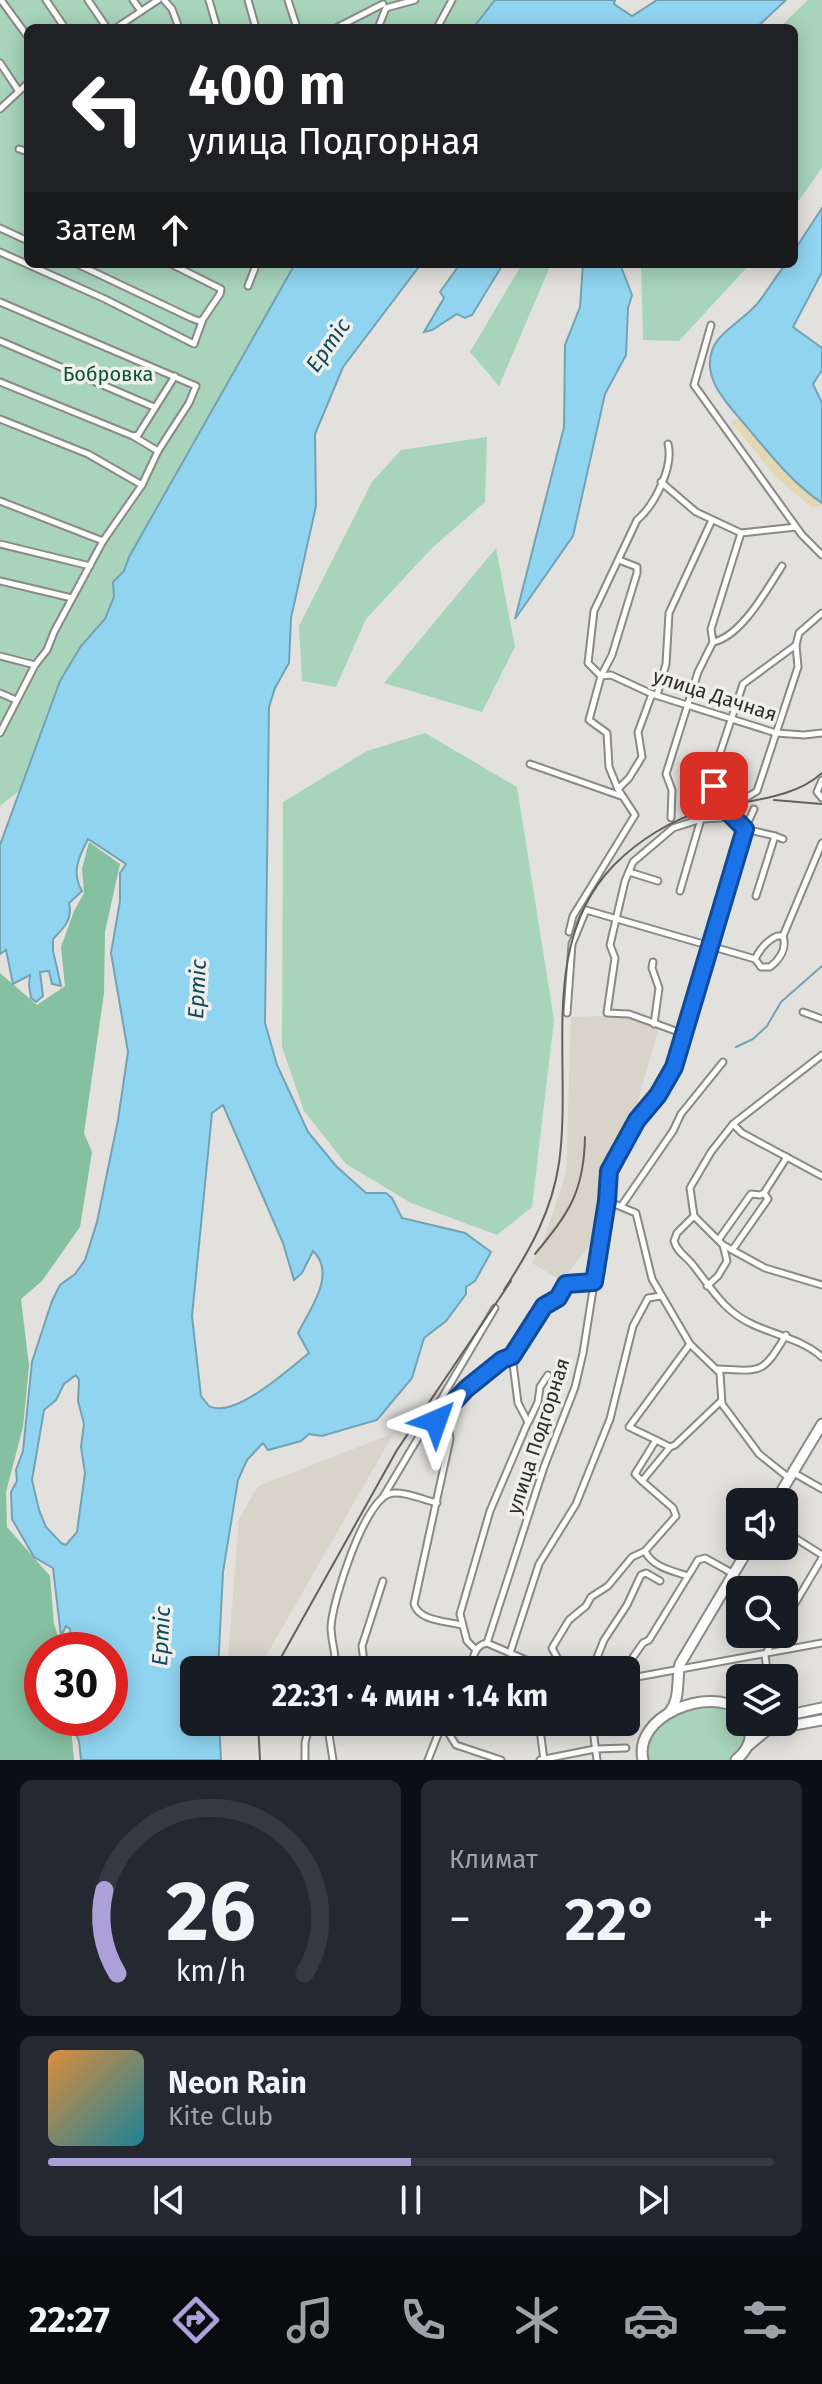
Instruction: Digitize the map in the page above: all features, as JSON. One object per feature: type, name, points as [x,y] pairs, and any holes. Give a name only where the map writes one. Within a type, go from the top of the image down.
[{"type":"highway","points":[[783,1488],[822,1424]]},
{"type":"highway","points":[[669,1713],[677,1701],[679,1671],[685,1654],[726,1586]]},
{"type":"highway","points":[[679,1671],[685,1694],[693,1699],[726,1703]]},
{"type":"highway","points":[[643,1760],[641,1751],[645,1737],[654,1724],[679,1707],[712,1700]]},
{"type":"highway","points":[[798,1713],[822,1708]]},
{"type":"highway","points":[[736,1760],[767,1730],[822,1720]]},
{"type":"highway","points":[[749,1745],[750,1736]]},
{"type":"street","points":[[1,0],[24,32]]},
{"type":"street","points":[[46,0],[62,24]]},
{"type":"street","points":[[88,0],[104,24]]},
{"type":"street","points":[[133,0],[141,11]]},
{"type":"street","points":[[122,24],[161,0],[172,9],[178,24]]},
{"type":"street","points":[[209,0],[216,24]]},
{"type":"street","points":[[248,0],[255,24]]},
{"type":"street","points":[[288,0],[296,24]]},
{"type":"street","points":[[344,24],[383,4],[415,0]]},
{"type":"street","points":[[439,24],[452,0]]},
{"type":"street","points":[[379,24],[383,4]]},
{"type":"street","points":[[0,63],[18,90]]},
{"type":"street","points":[[0,109],[24,86]]},
{"type":"street","points":[[19,149],[24,151]]},
{"type":"street","points":[[0,228],[24,239]]},
{"type":"street","points":[[0,252],[24,263]]},
{"type":"street","points":[[36,268],[194,344],[203,319],[221,289],[179,268]]},
{"type":"street","points":[[85,268],[191,318],[203,319]]},
{"type":"street","points":[[248,286],[253,268]]},
{"type":"street","points":[[0,302],[196,386],[142,485],[103,541],[0,733]]},
{"type":"street","points":[[711,325],[694,385],[796,527],[822,555]]},
{"type":"street","points":[[0,341],[154,407]]},
{"type":"street","points":[[133,436],[138,435],[175,376]]},
{"type":"street","points":[[0,382],[133,436],[158,451]]},
{"type":"street","points":[[0,419],[88,454],[142,485]]},
{"type":"street","points":[[601,676],[588,663],[594,611],[637,520],[647,511],[661,482],[670,453],[668,444]]},
{"type":"street","points":[[661,482],[687,506],[741,533],[796,527]]},
{"type":"street","points":[[0,501],[103,541]]},
{"type":"street","points":[[618,789],[642,757],[638,732],[666,664],[669,613],[712,520]]},
{"type":"street","points":[[671,818],[672,790],[666,774],[698,672],[713,642],[711,629],[741,533]]},
{"type":"street","points":[[0,544],[90,566]]},
{"type":"street","points":[[569,932],[573,916],[635,815],[618,789],[609,767],[607,733],[589,720],[637,573],[637,567],[619,560]]},
{"type":"street","points":[[713,642],[722,640],[751,612],[782,566]]},
{"type":"street","points":[[0,581],[72,598]]},
{"type":"street","points":[[718,794],[746,798],[757,791],[798,667],[796,645],[801,629],[822,613]]},
{"type":"street","points":[[783,839],[745,829],[729,813],[712,777],[743,684],[796,645]]},
{"type":"street","points":[[0,656],[35,665]]},
{"type":"street","name":"улица Дачная","points":[[601,676],[611,675],[654,694],[776,733],[822,733]]},
{"type":"street","points":[[0,693],[16,700]]},
{"type":"street","points":[[530,764],[622,796]]},
{"type":"street","points":[[822,780],[817,792],[822,798]]},
{"type":"street","name":"улица Подгорная","points":[[487,1643],[544,1467],[575,1387],[607,1201],[609,1171],[637,1120],[669,1077],[745,829],[754,809]]},
{"type":"street","points":[[684,1034],[629,1014],[607,1013],[615,958],[610,945],[629,872],[636,858],[664,834],[684,823],[721,818],[729,813]]},
{"type":"street","points":[[680,891],[701,819]]},
{"type":"street","points":[[756,896],[775,836]]},
{"type":"street","points":[[567,1013],[572,944],[586,910],[755,959],[761,967],[770,967],[784,948],[783,936],[822,843]]},
{"type":"street","points":[[629,872],[658,881]]},
{"type":"street","points":[[755,959],[771,939],[783,936]]},
{"type":"street","points":[[653,962],[659,988],[654,1024]]},
{"type":"street","points":[[803,1012],[822,1019]]},
{"type":"street","points":[[822,1055],[733,1124],[711,1152],[690,1188],[689,1198],[694,1216],[721,1242],[765,1268],[822,1285]]},
{"type":"street","points":[[622,1205],[684,1110],[723,1062]]},
{"type":"street","points":[[733,1124],[742,1133],[822,1176]]},
{"type":"street","points":[[707,1286],[727,1261],[721,1242],[751,1194],[764,1193],[787,1157]]},
{"type":"street","points":[[733,1249],[768,1199],[764,1193]]},
{"type":"street","points":[[607,1201],[634,1210],[638,1216],[652,1279],[690,1344],[717,1369],[721,1378],[721,1401],[759,1454],[791,1475],[822,1489]]},
{"type":"street","points":[[694,1216],[677,1233],[674,1241],[677,1250],[691,1262],[716,1298],[754,1325],[786,1335],[822,1357]]},
{"type":"street","points":[[461,1625],[423,1616],[414,1608],[450,1435],[436,1421],[441,1412],[483,1375],[512,1356],[544,1306],[558,1298],[566,1284],[594,1282]]},
{"type":"street","points":[[510,1653],[539,1564],[576,1504],[610,1419],[633,1326],[648,1298],[661,1296]]},
{"type":"street","points":[[334,1656],[332,1624],[340,1587],[364,1524],[495,1308]]},
{"type":"street","points":[[717,1369],[751,1372],[773,1357],[786,1335]]},
{"type":"street","points":[[670,1447],[629,1427],[690,1344]]},
{"type":"street","points":[[512,1356],[518,1403],[528,1422]]},
{"type":"street","points":[[476,1650],[467,1641],[460,1614],[490,1511],[538,1402],[540,1387],[548,1375]]},
{"type":"street","points":[[440,1401],[441,1412]]},
{"type":"street","points":[[642,1481],[670,1447],[683,1440],[721,1401]]},
{"type":"street","points":[[557,1656],[552,1646],[569,1620],[586,1606],[591,1597],[608,1586],[632,1557],[645,1551],[676,1516],[673,1508],[635,1474],[656,1440]]},
{"type":"street","points":[[383,1497],[395,1493],[437,1503]]},
{"type":"street","points":[[798,1541],[822,1557],[798,1597]]},
{"type":"street","points":[[645,1551],[649,1559],[666,1569],[688,1576]]},
{"type":"street","points":[[634,1656],[649,1640],[702,1558],[728,1576]]},
{"type":"street","points":[[598,1656],[641,1575],[646,1573],[660,1581]]},
{"type":"street","points":[[363,1656],[362,1646],[383,1581]]},
{"type":"street","points":[[474,1656],[480,1645],[487,1643],[516,1656]]},
{"type":"street","points":[[640,1677],[822,1643]]},
{"type":"street","points":[[766,1664],[765,1655],[769,1648]]},
{"type":"street","points":[[305,1760],[306,1736]]},
{"type":"street","points":[[329,1736],[333,1760]]},
{"type":"street","points":[[428,1760],[437,1736]]},
{"type":"street","points":[[450,1736],[456,1745],[476,1757],[501,1760]]},
{"type":"street","points":[[540,1736],[542,1760],[595,1749],[626,1748]]},
{"type":"street","points":[[594,1736],[597,1760]]},
{"type":"shaded area","points":[[631,1015],[658,1030],[631,1125],[602,1180],[597,1235],[562,1281],[532,1263],[544,1240],[566,1172],[571,1017]]},
{"type":"shaded area","points":[[394,1433],[266,1656],[228,1656],[239,1519],[258,1486]]},
{"type":"green space","name":"Бобровка","points":[[0,0],[495,0],[476,24],[24,24],[24,268],[293,268],[129,557],[124,571],[114,582],[114,597],[105,619],[81,646],[60,681],[19,791],[0,806]]},
{"type":"green space","points":[[808,0],[822,0],[822,168],[798,201],[798,24],[783,24]]},
{"type":"green space","points":[[520,268],[549,268],[499,386],[470,352]]},
{"type":"green space","points":[[641,268],[746,268],[679,341],[643,340]]},
{"type":"green space","points":[[487,437],[485,502],[432,548],[366,619],[336,687],[302,681],[299,626],[372,482],[401,450]]},
{"type":"green space","points":[[496,548],[515,647],[482,712],[384,683]]},
{"type":"green space","points":[[425,733],[517,787],[554,1020],[532,1207],[497,1235],[411,1203],[346,1164],[304,1111],[282,1047],[283,802],[367,751]]},
{"type":"green space","points":[[89,842],[120,864],[105,932],[104,993],[84,1133],[92,1152],[80,1227],[42,1281],[21,1299],[29,1366],[23,1427],[6,1492],[7,1527],[50,1576],[57,1632],[24,1632],[24,1736],[72,1736],[74,1760],[0,1760],[0,973],[37,1005],[65,986],[61,947],[84,893],[82,869]]},
{"type":"green space","points":[[706,1705],[726,1708],[726,1736],[745,1736],[745,1741],[729,1760],[648,1760],[649,1737],[663,1722],[684,1711]]},
{"type":"sand","points":[[739,419],[767,452],[822,505],[812,508],[776,477],[732,423]]},
{"type":"water","points":[[495,0],[615,0],[614,4],[632,16],[657,0],[786,0],[760,24],[476,24]]},
{"type":"water","points":[[822,208],[822,272],[793,327],[822,348],[822,370],[813,384],[822,403],[822,503],[784,470],[728,405],[711,372],[710,360],[716,342],[757,304],[783,268],[798,268],[798,245]]},
{"type":"water","name":"Ертіс","points":[[293,268],[418,268],[343,367],[315,434],[316,506],[291,618],[289,663],[275,688],[269,707],[265,1023],[277,1065],[308,1132],[336,1166],[366,1193],[386,1193],[402,1218],[465,1233],[491,1252],[475,1281],[466,1287],[466,1294],[446,1321],[424,1338],[412,1378],[377,1420],[322,1436],[309,1434],[301,1441],[268,1450],[263,1443],[247,1460],[238,1480],[223,1572],[219,1656],[180,1656],[180,1736],[220,1736],[221,1760],[81,1760],[77,1736],[128,1736],[128,1632],[70,1632],[66,1626],[61,1632],[53,1568],[34,1557],[12,1519],[11,1492],[17,1481],[16,1470],[23,1451],[32,1362],[60,1285],[75,1274],[85,1260],[97,1222],[118,1120],[128,1052],[111,953],[120,901],[120,873],[126,864],[88,839],[77,871],[82,891],[69,903],[69,919],[53,939],[61,986],[52,984],[49,971],[40,972],[43,996],[36,1002],[31,998],[30,975],[13,984],[6,950],[0,954],[0,845],[60,681],[81,646],[105,619],[114,597],[113,582],[124,571],[129,557]],"holes":[[[223,1105],[283,1243],[294,1280],[302,1273],[313,1251],[320,1260],[322,1281],[298,1333],[309,1353],[247,1399],[232,1406],[209,1406],[201,1396],[192,1316],[212,1113]],[[76,1375],[79,1380],[78,1401],[84,1424],[81,1447],[85,1473],[77,1532],[66,1545],[46,1527],[32,1480],[44,1410],[56,1400],[64,1384]]]},
{"type":"water","points":[[457,268],[501,268],[472,315],[465,318],[457,314],[424,332],[444,298],[440,292]]},
{"type":"water","points":[[583,268],[622,268],[632,295],[628,308],[626,355],[605,394],[573,536],[515,619],[564,427],[565,345],[580,307]]},
{"type":"waterway","points":[[736,1047],[753,1039],[767,1026],[781,1002],[822,966]]},
{"type":"railway","points":[[504,1290],[539,1230],[556,1181],[562,1125],[566,968],[575,931],[590,896],[624,856],[669,825],[707,810],[783,794],[822,773]]},
{"type":"railway","points":[[774,800],[822,804]]},
{"type":"railway","points":[[535,1254],[557,1226],[578,1187],[585,1137]]},
{"type":"railway","points":[[282,1656],[397,1450],[511,1281]]},
{"type":"railway","points":[[259,1736],[260,1760]]},
{"type":"route","points":[[436,1421],[443,1409],[466,1389],[502,1360],[512,1356],[544,1306],[558,1298],[566,1284],[594,1282],[607,1201],[607,1176],[637,1120],[658,1095],[674,1067],[745,829],[729,813],[714,786]]}]
